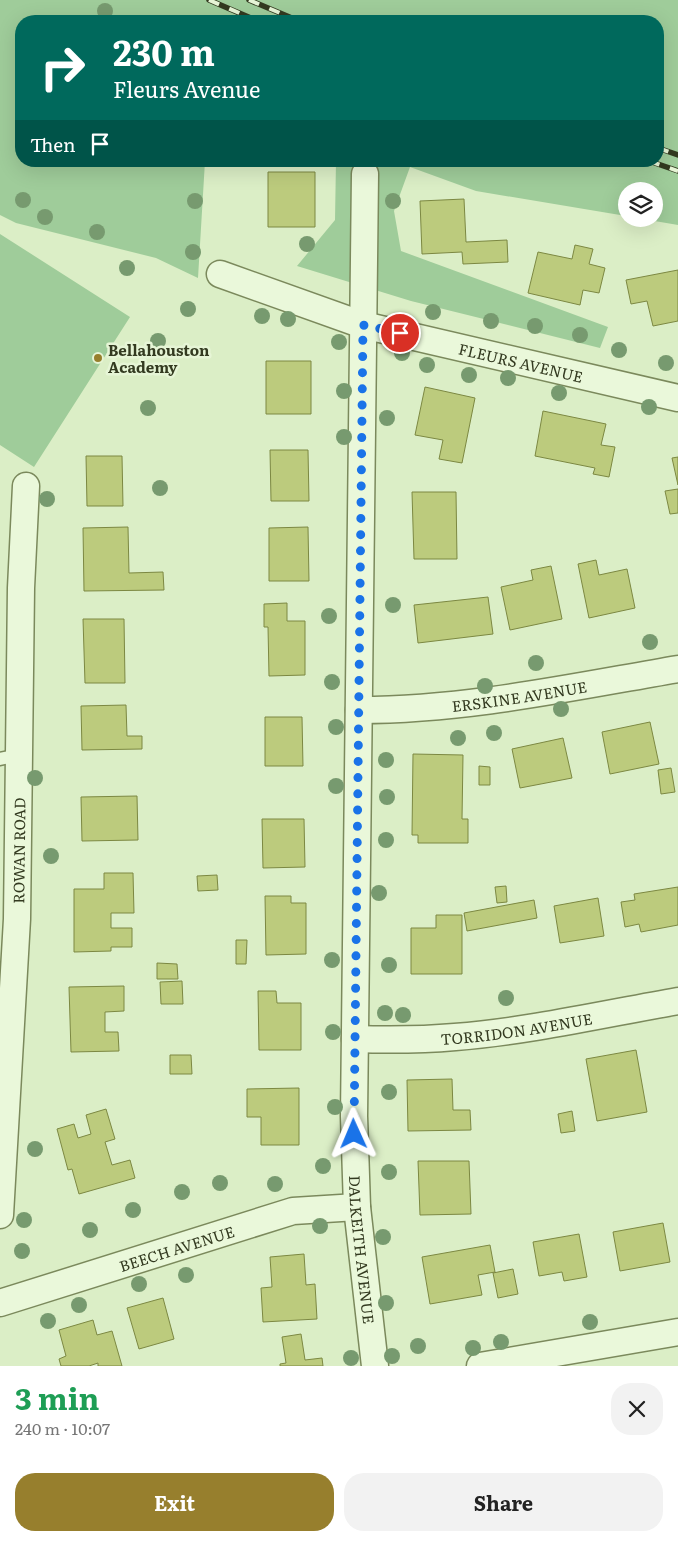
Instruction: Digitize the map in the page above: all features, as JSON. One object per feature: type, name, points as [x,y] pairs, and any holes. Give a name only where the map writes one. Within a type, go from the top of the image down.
[{"type":"street","name":"DALKEITH AVENUE","points":[[365,174],[354,1116],[356,1207],[375,1366]]},
{"type":"street","name":"FLEURS AVENUE","points":[[220,274],[363,325],[678,398]]},
{"type":"street","name":"ROWAN ROAD","points":[[0,1215],[9,922],[11,591],[26,486]]},
{"type":"street","name":"ERSKINE AVENUE","points":[[359,710],[469,704],[678,669]]},
{"type":"street","name":"TORRIDON AVENUE","points":[[355,1039],[405,1040],[456,1037],[510,1030],[678,1001]]},
{"type":"street","name":"BEECH AVENUE","points":[[0,1303],[292,1211],[356,1207]]},
{"type":"street","points":[[480,1366],[678,1332]]},
{"type":"green space","points":[[0,0],[678,0],[678,225],[663,222],[663,182],[618,182],[618,215],[476,191],[410,167],[664,167],[664,15],[15,15],[15,167],[205,167],[198,278],[156,258],[16,223],[0,215]]},
{"type":"green space","points":[[336,167],[410,167],[394,211],[401,251],[608,327],[600,348],[411,301],[297,266],[335,220]]},
{"type":"green space","points":[[0,234],[130,317],[34,467],[0,445]]},
{"type":"building","points":[[268,172],[315,172],[315,227],[268,227]]},
{"type":"building","points":[[464,199],[466,242],[507,240],[508,262],[463,264],[462,252],[422,254],[420,201]]},
{"type":"building","points":[[575,245],[593,249],[589,264],[605,268],[599,293],[583,290],[580,305],[528,293],[538,252],[572,259]]},
{"type":"building","points":[[678,270],[678,321],[653,326],[647,301],[631,304],[626,280]]},
{"type":"building","points":[[266,361],[311,361],[311,414],[266,414]]},
{"type":"building","points":[[425,387],[475,398],[462,463],[439,459],[443,440],[415,435]]},
{"type":"building","points":[[543,411],[606,424],[601,445],[615,447],[609,477],[593,474],[595,468],[535,456]]},
{"type":"building","points":[[270,450],[308,450],[309,501],[271,501]]},
{"type":"building","points":[[86,456],[122,456],[123,506],[87,506]]},
{"type":"building","points":[[678,457],[678,485],[672,458]]},
{"type":"building","points":[[678,489],[678,513],[670,514],[665,491]]},
{"type":"building","points":[[412,492],[456,492],[457,559],[414,559]]},
{"type":"building","points":[[128,527],[129,573],[163,572],[164,590],[84,591],[83,528]]},
{"type":"building","points":[[308,527],[309,581],[269,581],[269,528]]},
{"type":"building","points":[[596,560],[599,575],[627,569],[635,608],[589,618],[578,564]]},
{"type":"building","points":[[551,566],[562,619],[510,630],[501,587],[533,580],[531,570]]},
{"type":"building","points":[[488,597],[493,634],[418,643],[414,605]]},
{"type":"building","points":[[287,603],[287,621],[305,621],[305,675],[269,676],[268,627],[264,627],[264,604]]},
{"type":"building","points":[[83,619],[124,619],[125,683],[85,683]]},
{"type":"building","points":[[126,705],[127,736],[142,736],[142,749],[82,750],[81,706]]},
{"type":"building","points":[[265,717],[302,717],[303,766],[265,766]]},
{"type":"building","points":[[650,722],[659,764],[610,774],[602,732]]},
{"type":"building","points":[[563,738],[572,778],[520,788],[512,749]]},
{"type":"building","points":[[413,754],[463,755],[462,819],[468,819],[468,843],[418,843],[418,835],[412,835]]},
{"type":"building","points":[[479,766],[490,767],[490,785],[479,785]]},
{"type":"building","points":[[671,768],[675,792],[661,794],[658,770]]},
{"type":"building","points":[[137,796],[138,840],[82,841],[81,797]]},
{"type":"building","points":[[262,819],[304,819],[305,867],[263,868]]},
{"type":"building","points":[[104,873],[133,873],[134,913],[111,913],[111,928],[132,928],[132,947],[111,947],[111,951],[74,952],[74,889],[104,889]]},
{"type":"building","points":[[217,875],[218,890],[198,891],[197,876]]},
{"type":"building","points":[[506,886],[507,902],[497,903],[495,887]]},
{"type":"building","points":[[678,887],[678,925],[641,932],[639,924],[625,927],[621,902],[635,900],[634,894]]},
{"type":"building","points":[[265,896],[291,896],[291,903],[306,903],[306,954],[266,955]]},
{"type":"building","points":[[598,898],[604,936],[560,943],[554,906]]},
{"type":"building","points":[[534,900],[537,918],[467,931],[464,913]]},
{"type":"building","points":[[436,915],[462,915],[462,974],[411,974],[411,928],[436,928]]},
{"type":"building","points":[[236,940],[247,940],[246,964],[236,964]]},
{"type":"building","points":[[157,963],[177,964],[178,979],[157,979]]},
{"type":"building","points":[[182,981],[183,1004],[161,1004],[160,982]]},
{"type":"building","points":[[124,986],[124,1011],[105,1012],[105,1032],[118,1032],[119,1051],[71,1052],[69,987]]},
{"type":"building","points":[[258,991],[276,991],[277,1003],[301,1003],[301,1050],[259,1050]]},
{"type":"building","points":[[636,1050],[647,1112],[597,1121],[586,1059]]},
{"type":"building","points":[[170,1055],[191,1055],[192,1074],[170,1074]]},
{"type":"building","points":[[452,1079],[453,1110],[470,1110],[471,1130],[408,1131],[407,1080]]},
{"type":"building","points":[[299,1088],[299,1145],[261,1145],[261,1117],[247,1117],[247,1089]]},
{"type":"building","points":[[106,1109],[115,1139],[105,1142],[112,1165],[130,1160],[135,1178],[79,1194],[72,1169],[68,1170],[57,1129],[74,1124],[78,1138],[91,1134],[86,1115]]},
{"type":"building","points":[[572,1111],[575,1131],[561,1133],[558,1114]]},
{"type":"building","points":[[418,1161],[469,1161],[471,1214],[420,1215]]},
{"type":"building","points":[[663,1223],[670,1262],[620,1271],[613,1232]]},
{"type":"building","points":[[579,1234],[587,1277],[564,1281],[562,1272],[539,1276],[533,1242]]},
{"type":"building","points":[[490,1245],[495,1272],[478,1275],[482,1295],[430,1304],[422,1257]]},
{"type":"building","points":[[304,1254],[306,1285],[315,1284],[317,1319],[263,1322],[261,1288],[272,1287],[270,1257]]},
{"type":"building","points":[[513,1269],[518,1294],[498,1298],[493,1273]]},
{"type":"building","points":[[163,1298],[174,1339],[139,1349],[127,1308]]},
{"type":"building","points":[[93,1320],[97,1335],[112,1331],[122,1366],[98,1366],[98,1363],[89,1366],[61,1366],[59,1359],[66,1356],[59,1330]]},
{"type":"building","points":[[301,1334],[305,1360],[322,1358],[323,1366],[280,1366],[280,1364],[286,1363],[282,1337]]},
{"type":"railway","points":[[209,0],[244,15]]},
{"type":"railway","points":[[249,0],[285,15]]},
{"type":"railway","points":[[664,150],[678,155]]},
{"type":"railway","points":[[664,166],[678,171]]},
{"type":"place","name":"Bellahouston Academy","points":[[98,358]]},
{"type":"route","points":[[354,1134],[363,325],[400,333]]}]
